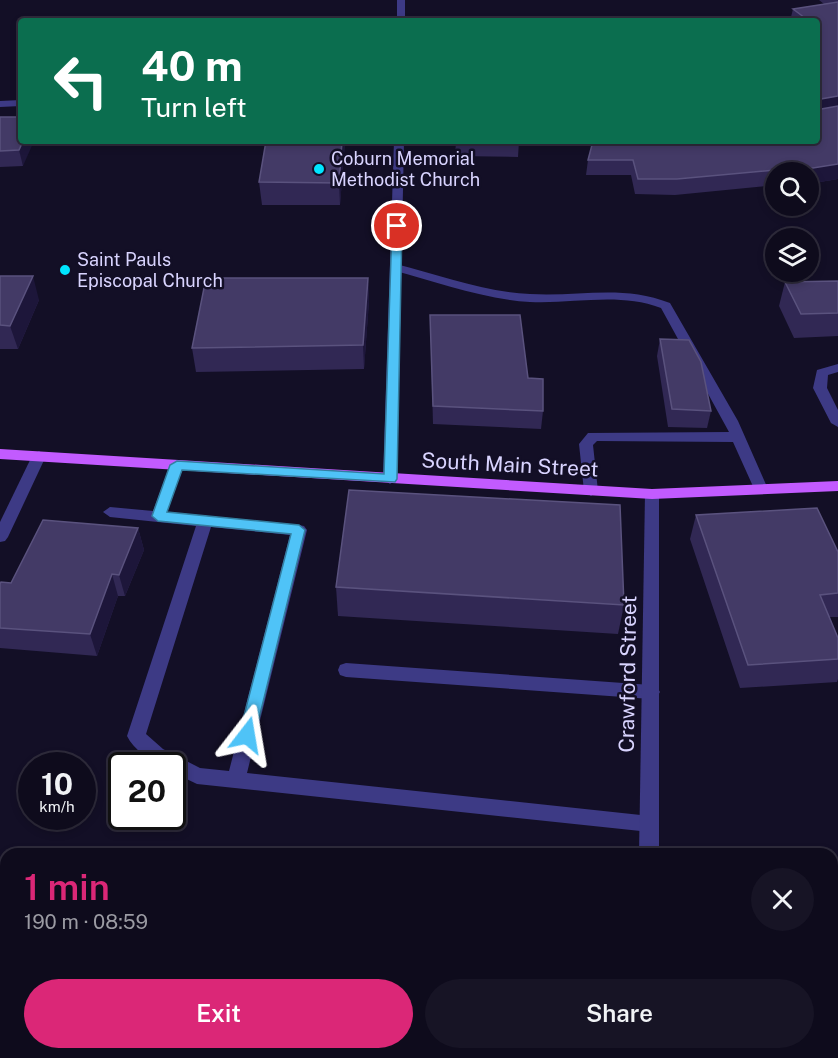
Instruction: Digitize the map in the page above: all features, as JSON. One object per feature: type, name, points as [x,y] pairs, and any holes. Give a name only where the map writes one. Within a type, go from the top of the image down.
[{"type":"main road","name":"South Main Street","points":[[0,454],[652,494],[838,486]]},
{"type":"street","points":[[401,0],[401,18]]},
{"type":"street","points":[[0,104],[18,103]]},
{"type":"street","points":[[390,479],[399,144]]},
{"type":"street","points":[[396,268],[530,298],[632,294],[649,297],[666,306],[738,437],[761,489]]},
{"type":"street","points":[[838,368],[822,373],[820,388],[838,423]]},
{"type":"street","points":[[591,491],[586,444],[593,436],[738,437]]},
{"type":"street","points":[[0,537],[39,456]]},
{"type":"street","points":[[158,516],[177,465]]},
{"type":"street","name":"Crawford Street","points":[[649,848],[652,494]]},
{"type":"street","points":[[110,512],[299,530],[236,780]]},
{"type":"street","points":[[205,521],[136,736],[157,754],[197,776],[650,824]]},
{"type":"street","points":[[346,670],[651,692]]},
{"type":"building","points":[[838,2],[838,96],[821,99],[821,109],[838,106],[838,164],[819,167],[819,162],[765,162],[765,171],[677,179],[638,179],[633,160],[588,160],[592,144],[820,144],[820,18],[805,18],[793,9]]},
{"type":"building","points":[[0,117],[18,117],[18,144],[22,144],[19,150],[0,151]]},
{"type":"building","points":[[265,144],[342,144],[339,183],[259,182]]},
{"type":"building","points":[[0,276],[33,276],[10,326],[0,325]]},
{"type":"building","points":[[206,278],[368,278],[363,345],[192,348]]},
{"type":"building","points":[[838,281],[838,313],[801,314],[785,282]]},
{"type":"building","points":[[430,315],[520,315],[528,378],[543,379],[543,411],[433,406]]},
{"type":"building","points":[[660,339],[689,340],[701,362],[711,411],[672,409]]},
{"type":"building","points":[[349,490],[620,505],[624,605],[336,587]]},
{"type":"building","points":[[817,508],[838,552],[838,593],[820,595],[838,638],[838,659],[748,665],[696,515]]},
{"type":"building","points":[[43,520],[138,528],[119,575],[112,574],[90,634],[0,628],[0,584],[1,582],[11,583]]},
{"type":"place","name":"Coburn Memorial Methodist Church","points":[[319,169]]},
{"type":"place","name":"Saint Pauls Episcopal Church","points":[[65,270]]},
{"type":"route","points":[[247,735],[299,530],[158,516],[177,465],[390,479],[397,226]]}]
